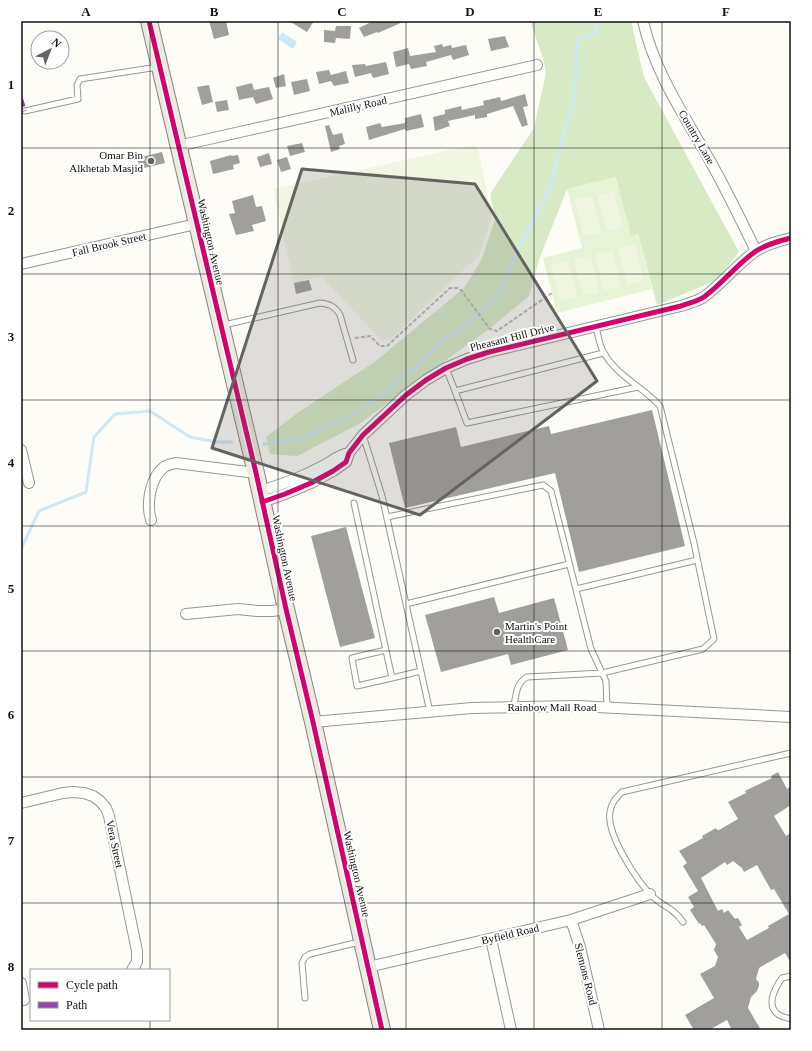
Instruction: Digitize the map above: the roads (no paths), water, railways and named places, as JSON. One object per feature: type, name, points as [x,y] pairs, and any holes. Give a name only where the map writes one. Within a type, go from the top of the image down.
[{"type":"main road","name":"Washington Avenue","points":[[149,21],[256,473],[382,1030]]},
{"type":"street","name":"Country Lane","points":[[643,21],[647,39],[661,74],[726,188],[756,251]]},
{"type":"street","name":"Malilly Road","points":[[178,146],[537,65]]},
{"type":"street","name":"Fall Brook Street","points":[[21,264],[196,224]]},
{"type":"street","name":"Pheasant Hill Drive","points":[[261,496],[285,494],[322,477],[346,462],[349,453],[363,435],[406,395],[426,380],[446,368],[488,352],[681,306],[703,298],[756,251],[774,242],[791,238]]},
{"type":"street","points":[[21,450],[28,484]]},
{"type":"street","points":[[151,520],[148,512],[150,493],[156,476],[164,466],[176,463],[256,473]]},
{"type":"street","points":[[186,614],[218,610],[272,611],[286,609]]},
{"type":"street","name":"Rainbow Mall Road","points":[[313,722],[472,708],[514,706],[608,706],[791,718]]},
{"type":"street","name":"Vera Street","points":[[21,803],[63,793],[84,793],[93,796],[106,808],[137,951],[136,962],[132,969]]},
{"type":"street","name":"Byfield Road","points":[[368,967],[570,920],[650,894]]},
{"type":"street","name":"Slemons Road","points":[[570,920],[580,947],[599,1030]]},
{"type":"street","points":[[491,938],[511,1030]]},
{"type":"street","points":[[21,982],[26,1000]]},
{"type":"lane","points":[[25,111],[78,100],[77,85],[80,79],[159,67]]},
{"type":"lane","points":[[221,326],[320,303],[328,304],[338,310],[353,360]]},
{"type":"lane","points":[[514,706],[518,684],[527,677],[602,673],[703,649],[714,639],[697,560],[660,406],[652,397],[616,369],[603,353],[598,340],[596,326]]},
{"type":"lane","points":[[455,391],[603,353]]},
{"type":"lane","points":[[446,368],[467,423],[638,387]]},
{"type":"lane","points":[[363,435],[382,496],[430,712]]},
{"type":"lane","points":[[387,517],[543,485],[551,491],[591,649],[606,681],[608,706]]},
{"type":"lane","points":[[354,502],[392,678]]},
{"type":"lane","points":[[576,589],[697,560]]},
{"type":"lane","points":[[406,604],[569,564]]},
{"type":"lane","points":[[386,650],[352,658],[357,686],[421,672]]},
{"type":"lane","points":[[683,922],[677,913],[650,894],[631,868],[614,834],[609,813],[613,800],[622,792],[791,753]]},
{"type":"lane","points":[[305,998],[302,963],[305,956],[362,941]]},
{"type":"lane","points":[[791,976],[782,978],[775,987],[772,996],[773,1007],[778,1015],[791,1019]]},
{"type":"water","points":[[282,32],[297,42],[293,49],[278,39]]},
{"type":"waterway","points":[[264,444],[302,438],[364,409],[418,365],[443,340],[464,327],[499,295],[517,252],[548,192],[575,94],[577,40],[598,33],[595,21]]},
{"type":"waterway","points":[[21,549],[39,511],[86,492],[94,437],[115,414],[150,411],[190,437],[216,442],[232,442]]},
{"type":"place","name":"Omar Bin Alkhetab Masjid","points":[[151,161]]},
{"type":"place","name":"Martin's Point HealthCare","points":[[497,632]]}]
